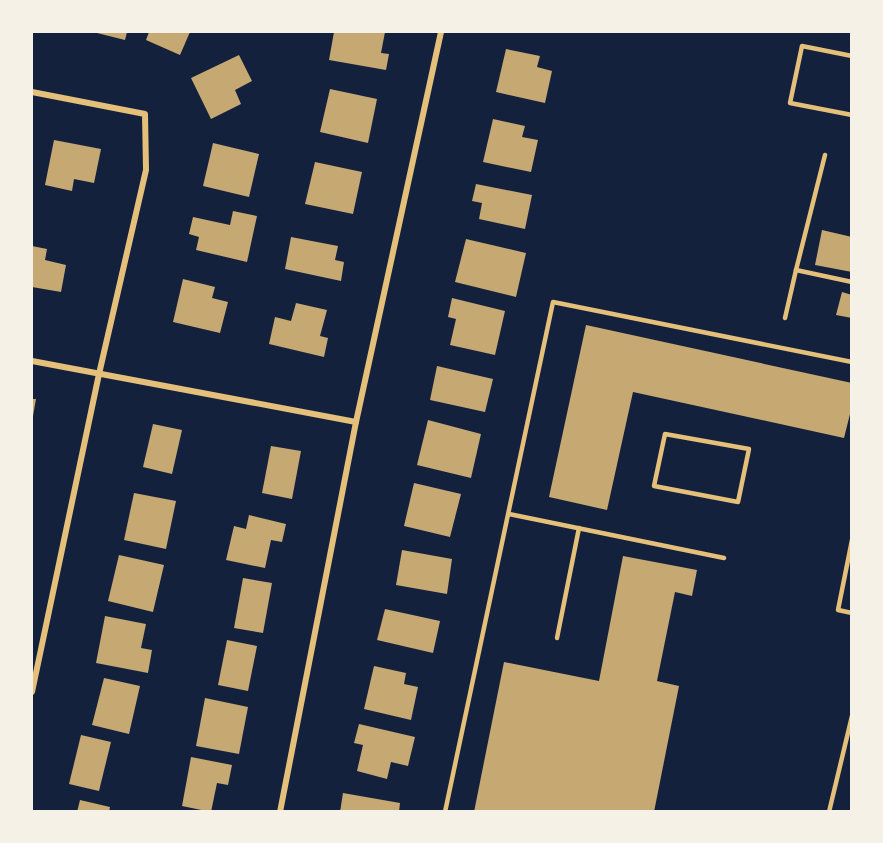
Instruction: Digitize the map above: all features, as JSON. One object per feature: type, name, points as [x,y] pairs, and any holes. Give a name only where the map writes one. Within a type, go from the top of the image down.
[{"type":"street","points":[[280,812],[356,422],[441,32]]},
{"type":"street","points":[[32,92],[146,114],[146,170],[99,374],[32,692]]},
{"type":"street","points":[[32,361],[356,422]]},
{"type":"lane","points":[[852,56],[802,46],[790,103],[852,115]]},
{"type":"lane","points":[[785,318],[825,155]]},
{"type":"lane","points":[[796,270],[852,282]]},
{"type":"lane","points":[[445,812],[553,302],[852,362]]},
{"type":"lane","points":[[665,434],[749,449],[738,502],[654,486],[665,434]]},
{"type":"lane","points":[[509,514],[724,558]]},
{"type":"lane","points":[[556,638],[579,528]]},
{"type":"lane","points":[[852,540],[838,610],[852,613]]},
{"type":"lane","points":[[829,812],[852,716]]},
{"type":"building","points":[[93,32],[127,32],[125,40]]},
{"type":"building","points":[[149,32],[190,32],[180,55],[146,40]]},
{"type":"building","points":[[334,32],[385,32],[381,53],[389,54],[386,70],[329,60]]},
{"type":"building","points":[[506,49],[540,56],[537,67],[552,71],[545,103],[496,92]]},
{"type":"building","points":[[239,55],[252,81],[235,90],[241,104],[211,119],[191,78]]},
{"type":"building","points":[[330,89],[377,99],[368,143],[320,132]]},
{"type":"building","points":[[493,119],[525,126],[522,137],[538,140],[531,172],[483,162]]},
{"type":"building","points":[[54,140],[101,149],[94,183],[74,179],[72,191],[45,185]]},
{"type":"building","points":[[213,143],[259,154],[249,197],[203,186]]},
{"type":"building","points":[[315,162],[362,172],[353,214],[305,204]]},
{"type":"building","points":[[476,184],[532,195],[525,229],[479,219],[482,203],[472,201]]},
{"type":"building","points":[[233,211],[257,216],[247,262],[196,250],[199,237],[189,234],[193,217],[230,225]]},
{"type":"building","points":[[822,230],[852,237],[852,272],[815,265]]},
{"type":"building","points":[[291,237],[338,246],[335,260],[344,262],[341,281],[285,269]]},
{"type":"building","points":[[466,239],[526,253],[516,297],[455,282]]},
{"type":"building","points":[[32,246],[47,249],[45,260],[66,265],[61,292],[32,287]]},
{"type":"building","points":[[183,279],[215,287],[212,298],[228,302],[220,333],[173,322]]},
{"type":"building","points":[[842,292],[852,295],[852,318],[836,315]]},
{"type":"building","points":[[452,298],[505,311],[495,355],[450,345],[456,319],[448,317]]},
{"type":"building","points":[[296,303],[327,310],[320,336],[328,338],[324,357],[269,344],[275,317],[291,321]]},
{"type":"building","points":[[586,325],[852,383],[852,406],[844,438],[633,392],[607,510],[549,497]]},
{"type":"building","points":[[437,366],[493,379],[485,412],[430,400]]},
{"type":"building","points":[[32,399],[36,399],[33,416],[32,416]]},
{"type":"building","points":[[428,420],[481,434],[471,478],[417,465]]},
{"type":"building","points":[[153,424],[182,430],[172,474],[143,467]]},
{"type":"building","points":[[271,446],[301,451],[292,499],[262,493]]},
{"type":"building","points":[[414,483],[461,494],[450,537],[404,526]]},
{"type":"building","points":[[134,493],[176,501],[166,549],[124,540]]},
{"type":"building","points":[[249,515],[286,524],[282,542],[271,540],[265,568],[226,560],[234,526],[246,529]]},
{"type":"building","points":[[402,550],[452,559],[447,594],[396,585]]},
{"type":"building","points":[[119,555],[164,565],[153,612],[108,601]]},
{"type":"building","points":[[623,556],[697,570],[692,596],[675,592],[657,681],[679,686],[654,812],[474,812],[504,662],[599,681]]},
{"type":"building","points":[[243,578],[272,583],[263,633],[234,628]]},
{"type":"building","points":[[385,609],[440,621],[433,653],[377,640]]},
{"type":"building","points":[[105,616],[146,624],[141,648],[152,650],[148,673],[96,663]]},
{"type":"building","points":[[227,640],[257,646],[248,691],[218,685]]},
{"type":"building","points":[[374,666],[406,673],[404,684],[418,687],[411,720],[364,709]]},
{"type":"building","points":[[104,678],[140,686],[129,734],[92,725]]},
{"type":"building","points":[[205,698],[248,707],[239,754],[196,746]]},
{"type":"building","points":[[359,724],[415,737],[408,766],[391,762],[387,779],[357,771],[363,745],[354,743]]},
{"type":"building","points":[[81,735],[111,742],[99,791],[69,784]]},
{"type":"building","points":[[191,757],[232,765],[228,785],[217,783],[211,812],[182,806]]},
{"type":"building","points":[[343,793],[400,803],[399,812],[340,812]]},
{"type":"building","points":[[80,800],[110,807],[109,812],[77,812]]}]
